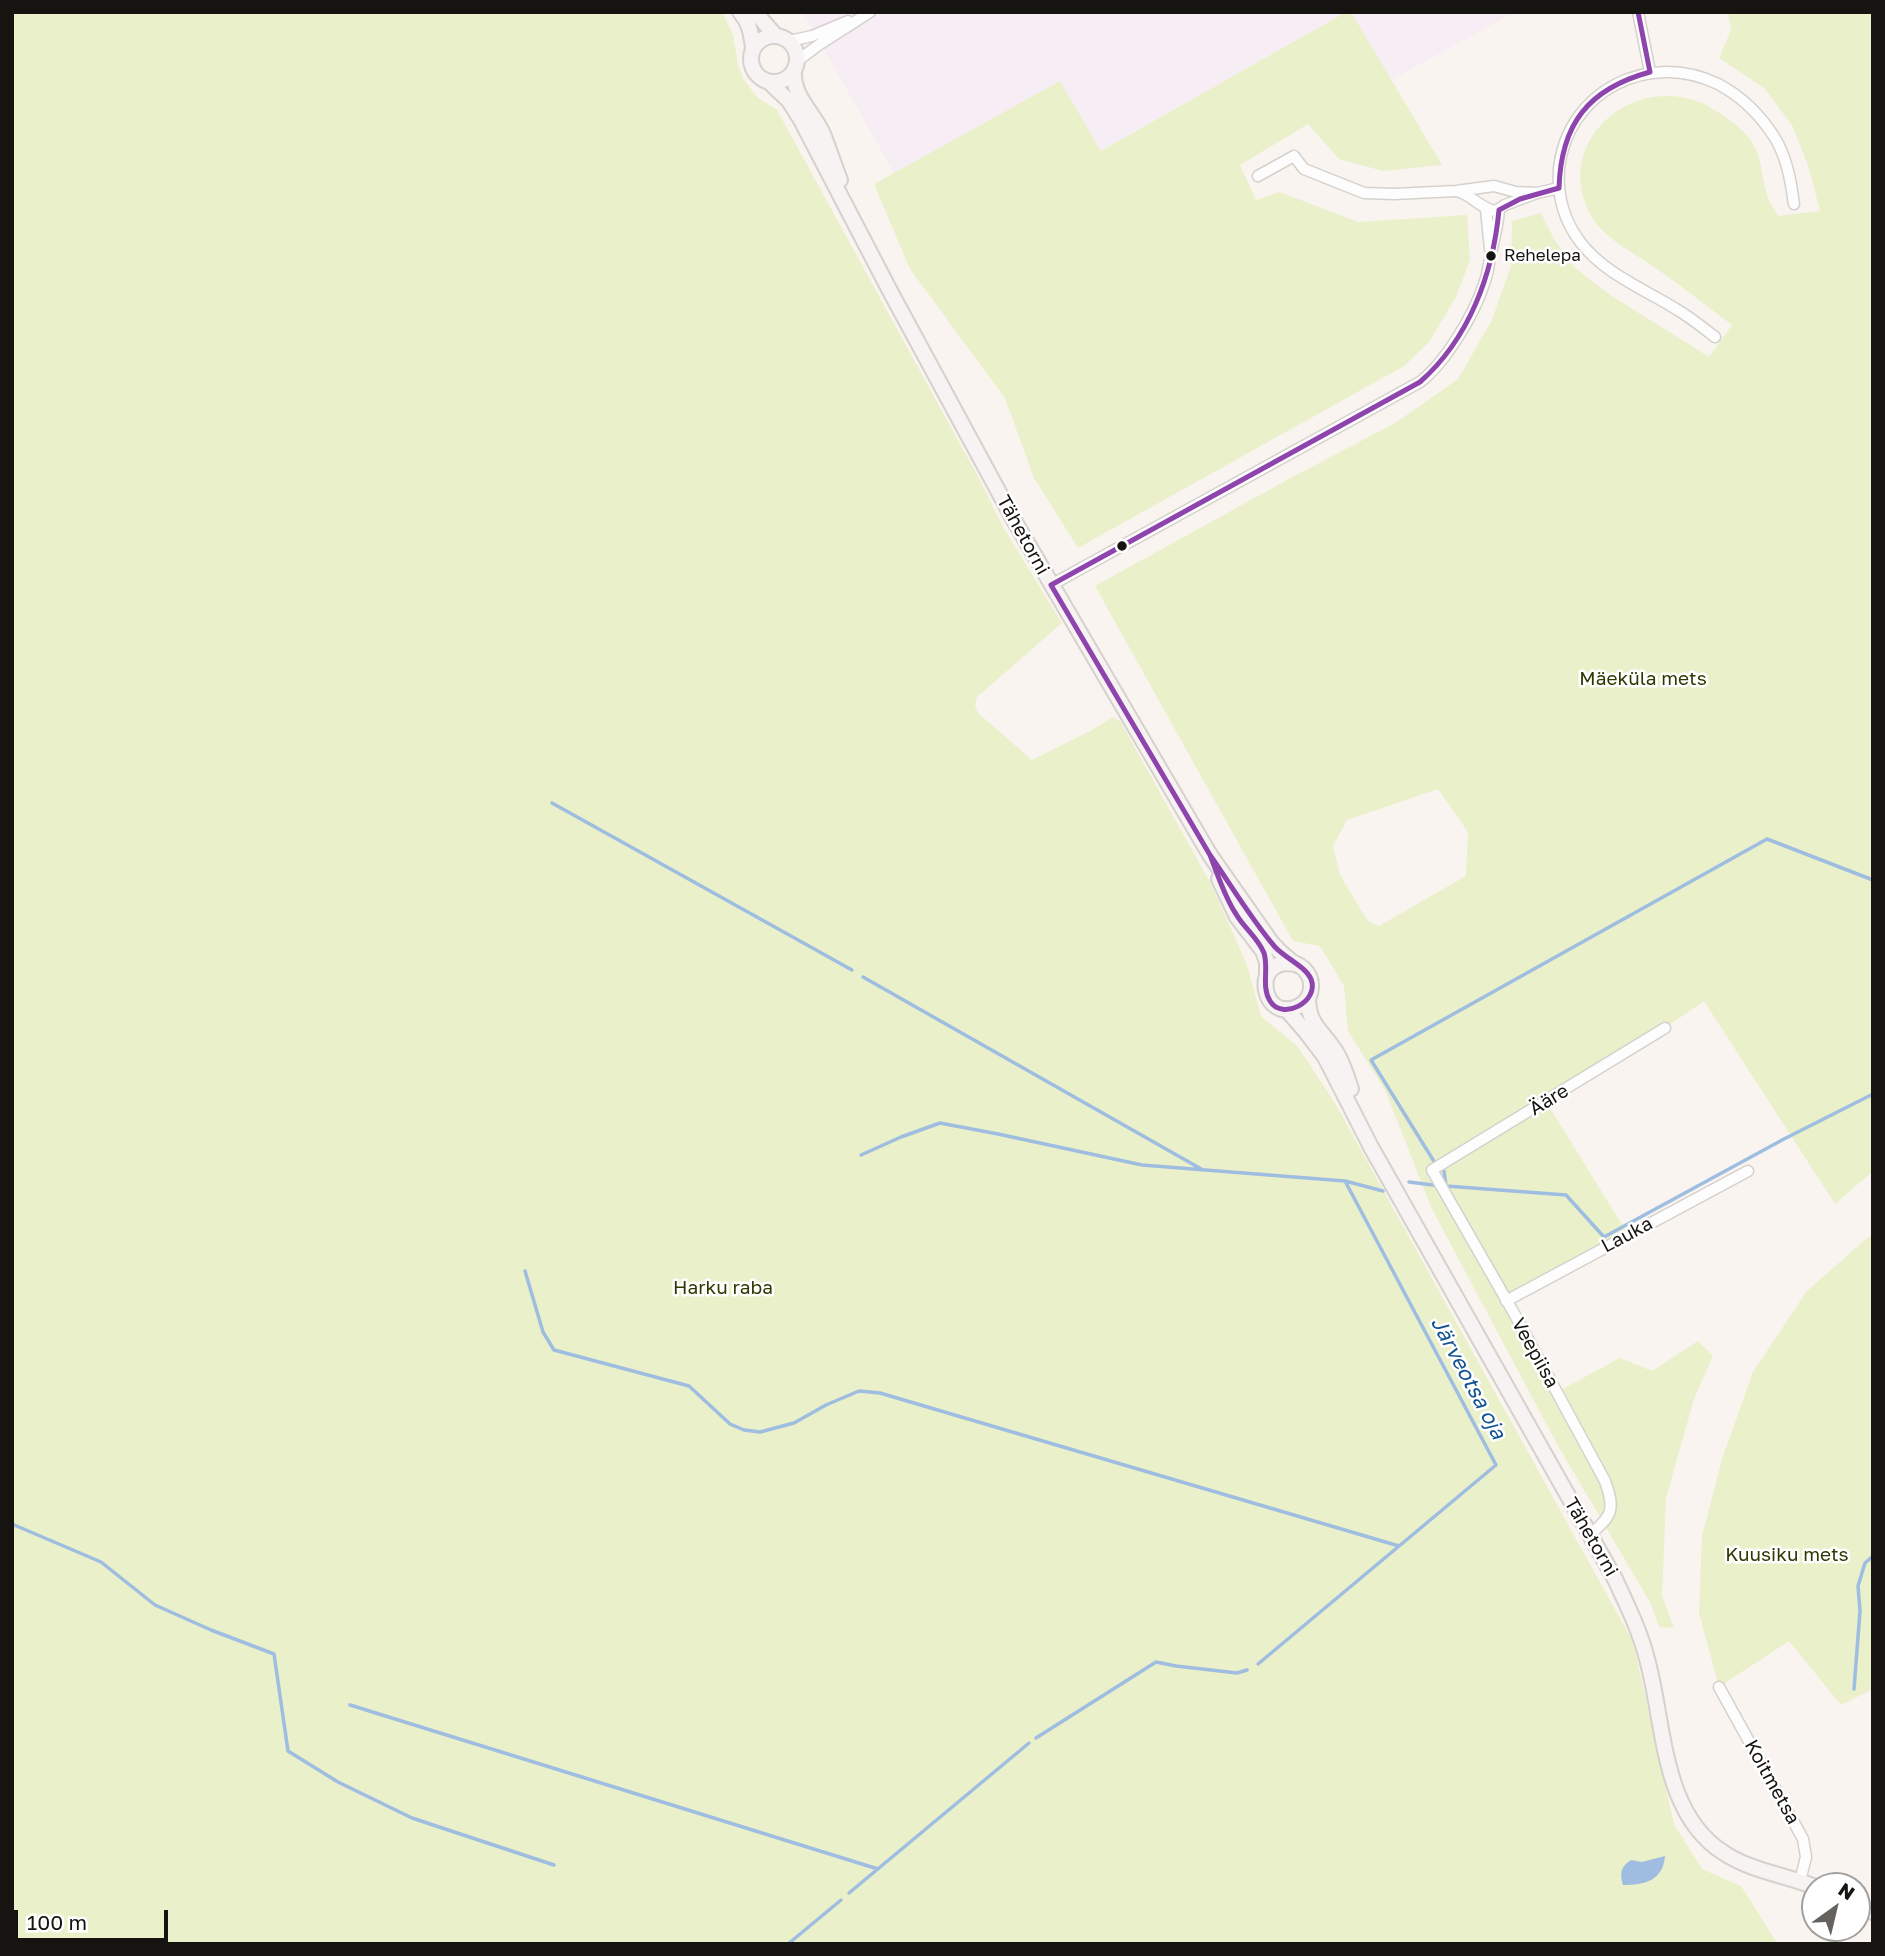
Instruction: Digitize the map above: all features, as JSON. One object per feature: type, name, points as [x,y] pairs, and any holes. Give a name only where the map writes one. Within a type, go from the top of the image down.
[{"type":"street","points":[[740,12],[751,29],[752,69],[759,77],[776,82],[783,80],[820,44],[869,12]]},
{"type":"street","points":[[755,12],[796,52],[796,65]]},
{"type":"street","points":[[753,48],[762,38],[812,36],[869,12]]},
{"type":"street","points":[[1638,12],[1650,72]]},
{"type":"street","name":"Tähetorni","points":[[796,65],[794,85],[824,137],[845,192],[848,208]]},
{"type":"street","points":[[1715,337],[1678,310],[1600,262],[1582,245],[1571,228],[1564,215],[1559,176],[1563,148],[1579,115],[1596,97],[1611,87],[1650,72],[1703,78],[1749,107],[1767,127],[1783,153],[1794,204]]},
{"type":"street","name":"Tähetorni","points":[[768,81],[789,101],[801,120],[1015,522],[1210,855],[1271,942],[1295,964]]},
{"type":"street","points":[[1258,176],[1294,156],[1304,169],[1364,193],[1456,191],[1494,186],[1516,192],[1537,193]]},
{"type":"street","points":[[1489,187],[1482,194],[1491,253]]},
{"type":"street","points":[[1051,585],[1420,383],[1441,363],[1485,283],[1502,208],[1507,198],[1501,188]]},
{"type":"street","points":[[1456,191],[1492,211],[1537,193],[1559,188]]},
{"type":"street","name":"Tähetorni","points":[[1210,855],[1231,907],[1263,951],[1267,975]]},
{"type":"street","points":[[1279,964],[1295,964],[1304,969],[1310,978],[1308,998],[1301,1006],[1286,1009],[1278,1007],[1269,999],[1265,987],[1267,975],[1279,964]]},
{"type":"street","name":"Tähetorni","points":[[1308,998],[1311,1018],[1337,1054],[1371,1147]]},
{"type":"street","name":"Tähetorni","points":[[1286,1009],[1325,1057],[1371,1147],[1615,1579],[1641,1636],[1673,1782],[1688,1817],[1705,1838],[1726,1854],[1749,1865],[1800,1881]]},
{"type":"street","name":"Ääre","points":[[1432,1170],[1665,1028]]},
{"type":"street","name":"Veepiisa","points":[[1432,1170],[1605,1481],[1612,1501],[1608,1519],[1590,1535]]},
{"type":"street","name":"Lauka","points":[[1506,1301],[1748,1171]]},
{"type":"street","name":"Koitmetsa","points":[[1719,1687],[1803,1839],[1806,1857],[1800,1881]]},
{"type":"shaded area","points":[[803,12],[1346,12],[1100,151],[1059,82],[894,173]]},
{"type":"shaded area","points":[[1351,12],[1515,12],[1391,80]]},
{"type":"green space","name":"Harku raba","points":[[12,12],[722,12],[733,35],[738,65],[744,80],[757,97],[777,110],[1003,527],[1062,623],[977,697],[975,706],[978,713],[1032,760],[1113,717],[1120,721],[1211,884],[1247,965],[1261,1016],[1298,1047],[1335,1103],[1633,1642],[1674,1824],[1702,1869],[1741,1886],[1778,1944],[12,1944]]},
{"type":"green space","points":[[1346,12],[1351,12],[1442,165],[1383,171],[1339,159],[1308,124],[1240,165],[1256,200],[1280,192],[1358,222],[1467,215],[1470,260],[1456,297],[1429,342],[1404,366],[1078,548],[1034,478],[1005,398],[910,269],[874,184],[1060,81],[1101,151]]},
{"type":"green space","name":"Mäeküla mets","points":[[1728,12],[1873,12],[1873,1171],[1835,1204],[1704,1001],[1546,1102],[1628,1234],[1506,1301],[1557,1392],[1620,1358],[1652,1371],[1698,1341],[1713,1356],[1694,1399],[1666,1498],[1662,1596],[1674,1628],[1659,1627],[1651,1604],[1557,1444],[1432,1209],[1385,1090],[1348,1031],[1344,986],[1320,946],[1293,941],[1095,586],[1397,422],[1458,379],[1492,320],[1511,266],[1512,221],[1541,213],[1554,239],[1574,267],[1610,295],[1709,357],[1732,325],[1602,230],[1583,197],[1581,171],[1587,147],[1600,126],[1619,110],[1643,99],[1669,96],[1702,103],[1726,117],[1745,133],[1756,149],[1768,198],[1778,216],[1820,211],[1808,165],[1792,125],[1764,88],[1719,58],[1731,30]],"holes":[[[1438,789],[1468,832],[1466,876],[1379,926],[1367,920],[1340,875],[1333,846],[1347,820]]]},
{"type":"green space","name":"Kuusiku mets","points":[[1873,1233],[1873,1689],[1841,1705],[1789,1641],[1719,1687],[1699,1613],[1702,1536],[1722,1459],[1753,1372],[1807,1291]]},
{"type":"water","points":[[1665,1856],[1661,1871],[1651,1880],[1623,1885],[1622,1871],[1631,1860],[1642,1862]]},
{"type":"waterway","points":[[552,803],[852,970]]},
{"type":"waterway","points":[[1435,1163],[1371,1060],[1767,839],[1873,880]]},
{"type":"waterway","points":[[863,977],[1203,1170]]},
{"type":"waterway","name":"Järveotsa oja","points":[[1444,1171],[1446,1186],[1566,1195],[1604,1237],[1873,1094]]},
{"type":"waterway","points":[[861,1155],[940,1123],[1142,1165],[1345,1181],[1383,1191]]},
{"type":"waterway","name":"Järveotsa oja","points":[[1258,1664],[1496,1465],[1345,1181]]},
{"type":"waterway","points":[[1409,1182],[1433,1185]]},
{"type":"waterway","points":[[525,1271],[543,1332],[554,1350],[689,1386],[730,1424],[744,1430],[760,1432],[794,1423],[859,1391],[880,1393],[1399,1546]]},
{"type":"waterway","points":[[12,1524],[101,1562],[155,1605],[274,1654],[288,1751],[338,1782],[412,1818],[554,1865]]},
{"type":"waterway","points":[[1854,1689],[1860,1611],[1858,1586],[1865,1563],[1873,1556]]},
{"type":"waterway","points":[[1036,1738],[1156,1662],[1237,1673],[1247,1670]]},
{"type":"waterway","points":[[350,1705],[878,1869]]},
{"type":"waterway","points":[[849,1893],[1029,1743]]},
{"type":"waterway","points":[[788,1944],[841,1900]]},
{"type":"transit line","points":[[1638,12],[1650,72]]},
{"type":"transit line","points":[[1559,188],[1565,145],[1582,112],[1610,88],[1650,72]]},
{"type":"transit line","points":[[1210,855],[1051,585],[1420,382],[1452,346],[1476,304],[1491,258],[1499,210],[1520,199],[1559,188]]},
{"type":"transit line","points":[[1210,855],[1266,936],[1311,979],[1310,995],[1298,1006],[1291,1009],[1276,1007],[1267,996],[1264,953],[1232,907],[1210,855]]},
{"type":"place","name":"Rehelepa","points":[[1491,256]]}]
